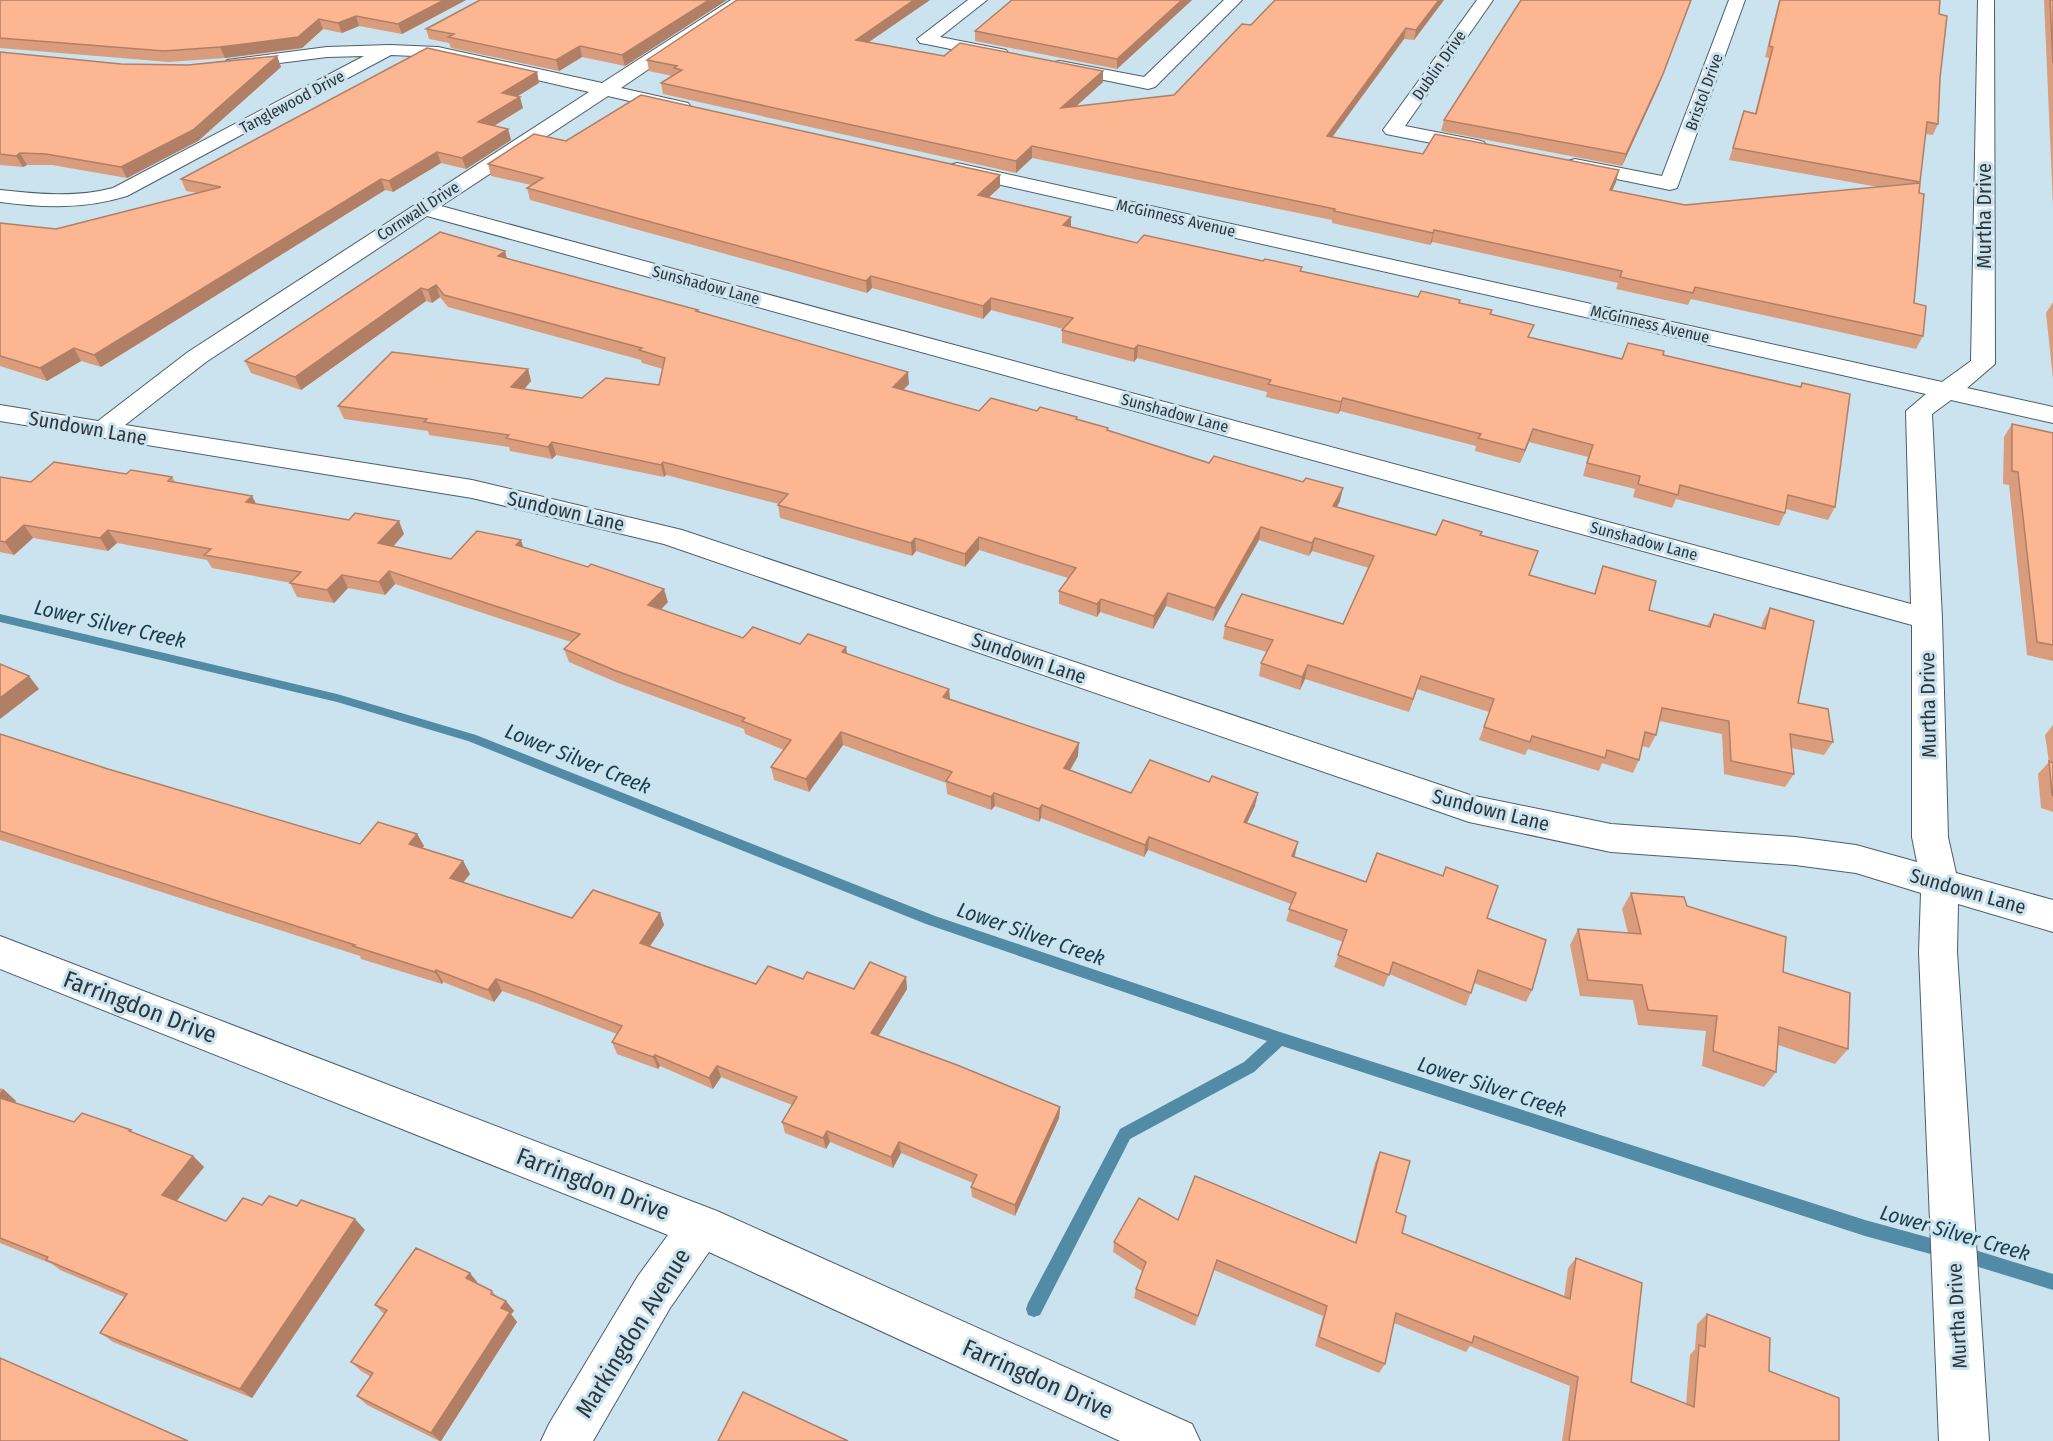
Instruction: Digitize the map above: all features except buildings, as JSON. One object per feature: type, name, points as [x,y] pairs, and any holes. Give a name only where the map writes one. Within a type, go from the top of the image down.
[{"type":"street","name":"Cornwall Drive","points":[[101,431],[197,357],[742,0]]},
{"type":"street","points":[[979,0],[926,39],[1019,58]]},
{"type":"street","points":[[1043,62],[1148,83],[1234,0]]},
{"type":"street","name":"Dublin Drive","points":[[1485,0],[1393,130],[1497,150]]},
{"type":"street","name":"Bristol Drive","points":[[1555,161],[1670,184],[1737,0]]},
{"type":"street","name":"Murtha Drive","points":[[1964,1441],[1938,952],[1940,883],[1930,837],[1927,619],[1919,411],[1983,364],[1986,0]]},
{"type":"street","name":"Tanglewood Drive","points":[[0,196],[72,202],[98,199],[140,183],[421,33]]},
{"type":"street","points":[[214,66],[327,52],[390,50],[438,52],[700,111]]},
{"type":"street","points":[[296,57],[320,68],[333,80]]},
{"type":"street","name":"McGinness Avenue","points":[[933,163],[2053,415]]},
{"type":"street","name":"Sunshadow Lane","points":[[423,208],[1927,619]]},
{"type":"street","name":"Sundown Lane","points":[[0,413],[472,489],[672,537],[1469,808],[1611,838],[1795,851],[1856,859],[2053,916]]},
{"type":"street","name":"Farringdon Drive","points":[[0,952],[701,1226],[1175,1441]]},
{"type":"street","name":"Markingdon Avenue","points":[[566,1441],[654,1292],[701,1226]]},
{"type":"waterway","name":"Lower Silver Creek","points":[[0,618],[337,698],[472,738],[931,920],[1280,1039]]},
{"type":"waterway","points":[[1034,1309],[1125,1134],[1249,1067],[1280,1039]]},
{"type":"waterway","name":"Lower Silver Creek","points":[[1280,1039],[1865,1228],[1945,1250]]},
{"type":"waterway","name":"Lower Silver Creek","points":[[1962,1254],[2053,1282]]}]
